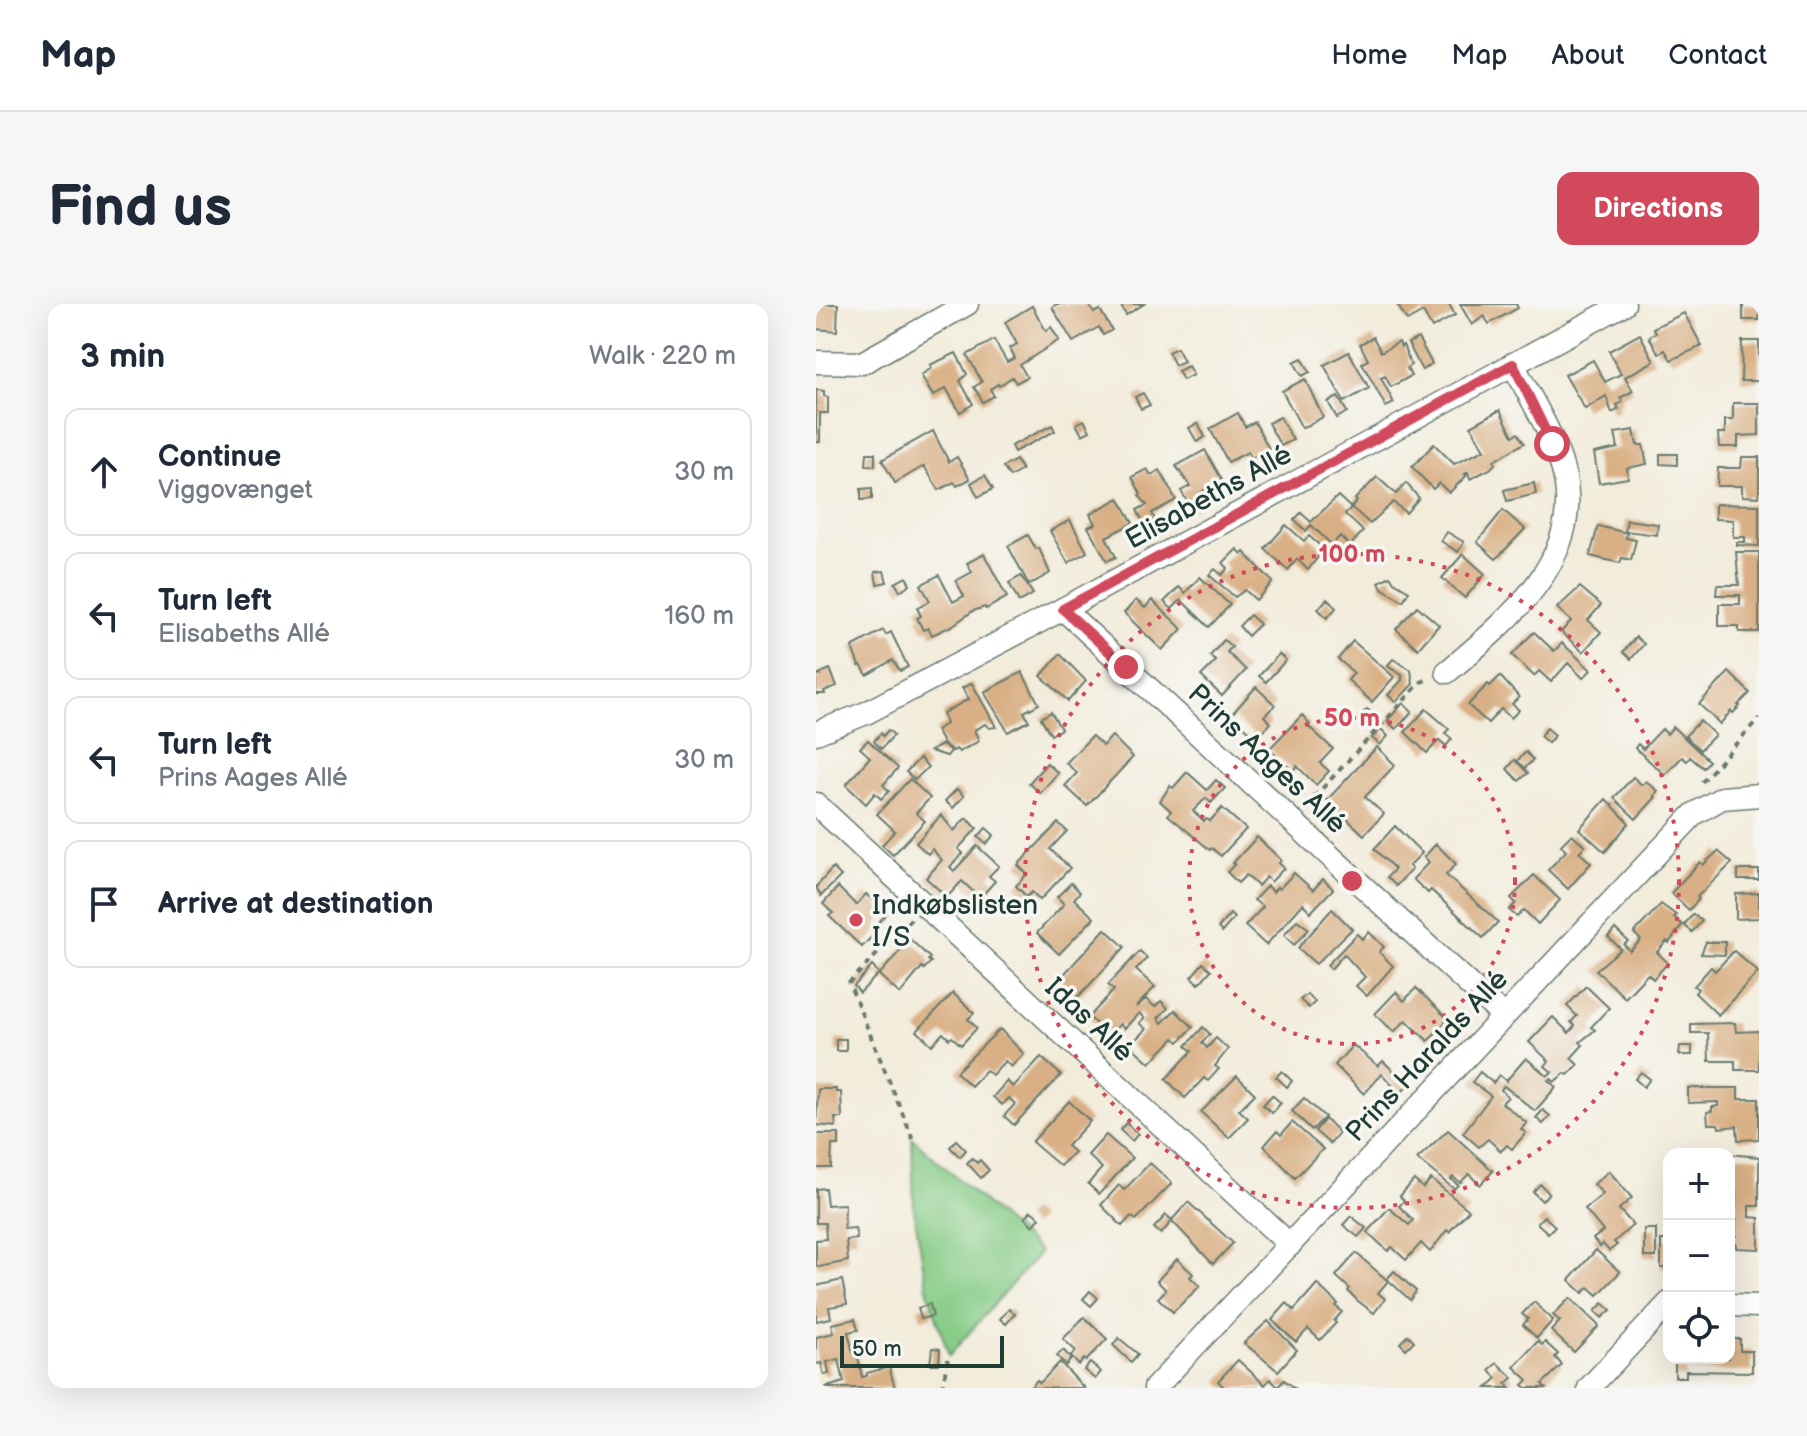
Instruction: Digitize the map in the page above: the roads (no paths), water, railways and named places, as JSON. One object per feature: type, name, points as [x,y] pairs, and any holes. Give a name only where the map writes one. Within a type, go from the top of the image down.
[{"type":"street","points":[[816,362],[862,363],[967,304]]},
{"type":"street","name":"Elisabeths Allé","points":[[816,733],[866,713],[1063,609],[1624,304]]},
{"type":"street","points":[[1447,672],[1499,628],[1547,573],[1563,535],[1567,497],[1563,469],[1513,364]]},
{"type":"street","name":"Prins Aages Allé","points":[[1063,609],[1503,1016]]},
{"type":"street","name":"Prins Haralds Allé","points":[[1155,1388],[1694,814],[1722,798],[1759,795]]},
{"type":"street","name":"Idas Allé","points":[[816,804],[1290,1245]]},
{"type":"street","points":[[1735,1305],[1759,1306]]},
{"type":"street","points":[[1589,1388],[1663,1309]]},
{"type":"place","name":"Indkøbslisten I/S","points":[[856,920]]}]
